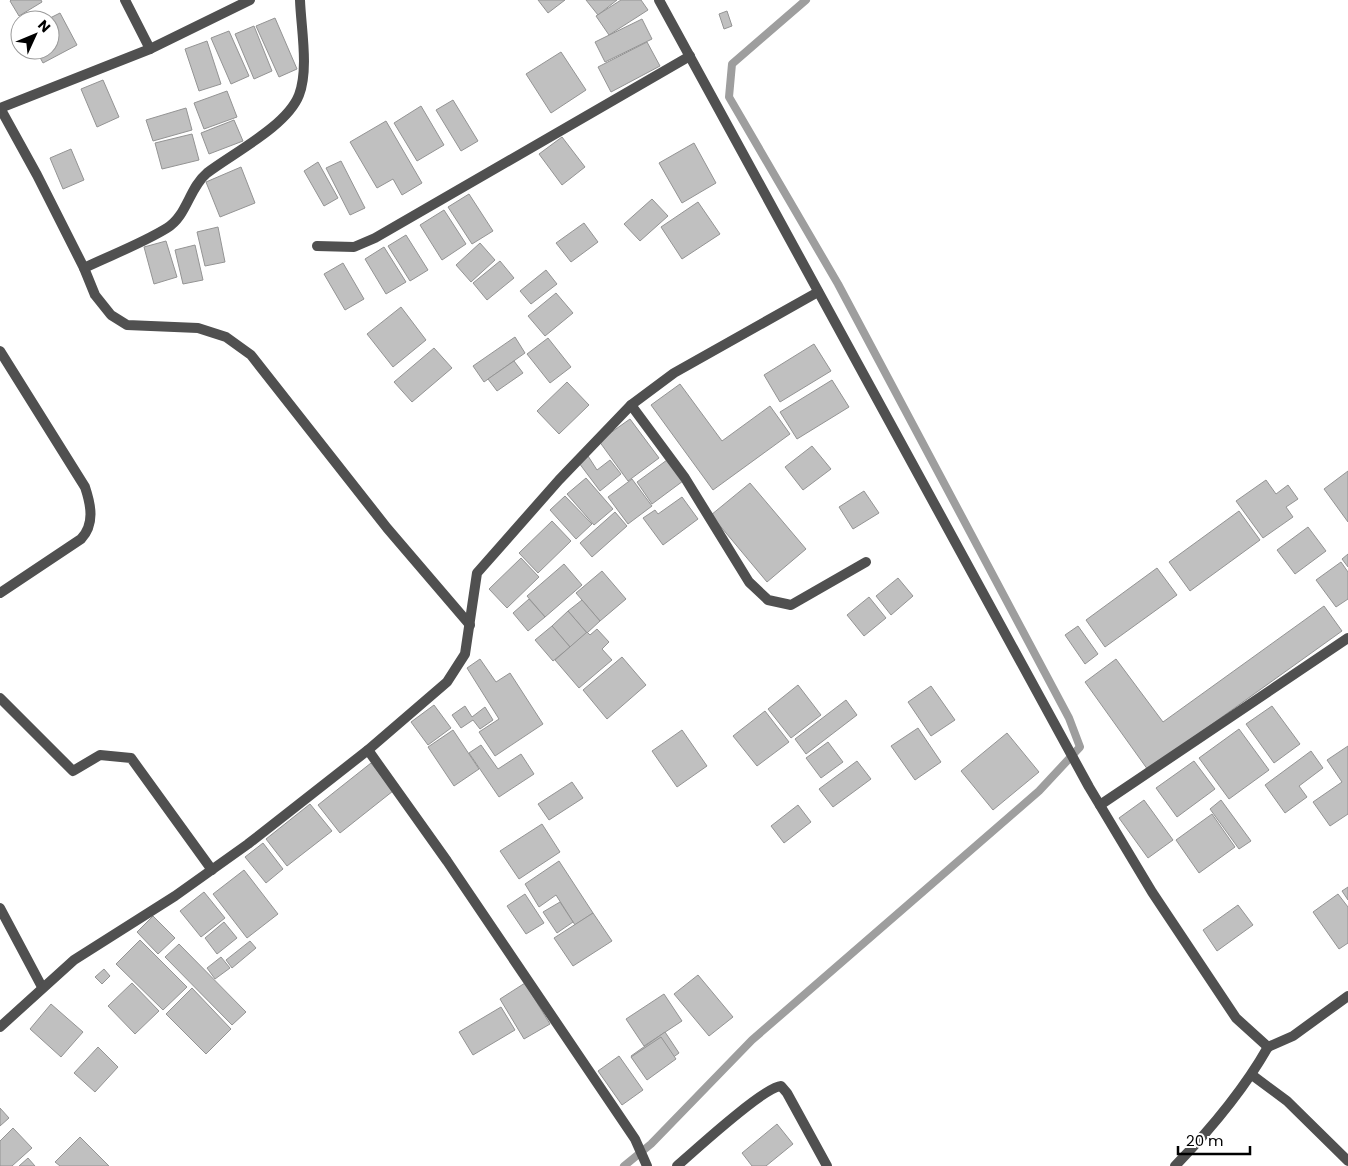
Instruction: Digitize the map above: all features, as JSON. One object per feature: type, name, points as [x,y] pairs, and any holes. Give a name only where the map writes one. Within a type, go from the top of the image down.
[{"type":"street","points":[[125,0],[150,50]]},
{"type":"street","points":[[250,0],[150,50],[0,108],[84,268],[95,295],[112,315],[127,325],[198,328],[226,337],[251,355],[387,528],[470,625]]},
{"type":"street","points":[[84,268],[168,228],[183,211],[194,189],[206,174],[249,145],[290,111],[304,79],[300,0]]},
{"type":"street","points":[[659,0],[1089,787],[1152,892],[1236,1018],[1268,1046]]},
{"type":"street","points":[[317,246],[352,248],[368,241],[690,56]]},
{"type":"street","points":[[0,1027],[74,960],[175,896],[212,870],[368,750],[447,682],[465,654],[477,573],[559,480],[631,405],[674,373],[818,292]]},
{"type":"street","points":[[0,351],[85,487],[92,509],[88,532],[81,540],[0,593]]},
{"type":"street","points":[[631,405],[685,478],[749,582],[768,600],[791,605],[866,562]]},
{"type":"street","points":[[1100,805],[1348,638]]},
{"type":"street","points":[[0,698],[73,771],[100,755],[132,758],[212,870]]},
{"type":"street","points":[[368,750],[447,861],[635,1139],[647,1166]]},
{"type":"street","points":[[0,908],[42,987]]},
{"type":"street","points":[[1175,1166],[1208,1131],[1252,1075],[1268,1046],[1293,1036],[1348,996]]},
{"type":"street","points":[[1252,1075],[1287,1102],[1348,1161]]},
{"type":"street","points":[[677,1166],[747,1107],[774,1087],[781,1086],[787,1093],[827,1166]]},
{"type":"building","points":[[41,0],[42,2],[29,10],[15,10],[10,1]]},
{"type":"building","points":[[538,0],[565,0],[548,13]]},
{"type":"building","points":[[586,0],[617,0],[598,15]]},
{"type":"building","points":[[621,0],[641,0],[648,10],[609,35],[596,16]]},
{"type":"building","points":[[727,11],[732,26],[724,29],[719,14]]},
{"type":"building","points":[[60,13],[77,45],[60,54]]},
{"type":"building","points":[[275,18],[297,69],[279,77],[256,26]]},
{"type":"building","points":[[642,19],[652,39],[605,62],[595,42]]},
{"type":"building","points":[[254,26],[272,71],[254,79],[235,34]]},
{"type":"building","points":[[229,31],[249,76],[231,84],[211,38]]},
{"type":"building","points":[[207,41],[221,84],[199,91],[185,49]]},
{"type":"building","points":[[647,42],[660,66],[611,92],[598,67]]},
{"type":"building","points":[[561,52],[586,90],[551,113],[526,74]]},
{"type":"building","points":[[103,80],[119,117],[97,127],[81,89]]},
{"type":"building","points":[[227,91],[237,117],[204,129],[194,103]]},
{"type":"building","points":[[453,100],[478,141],[461,151],[436,110]]},
{"type":"building","points":[[421,106],[444,145],[417,161],[394,123]]},
{"type":"building","points":[[186,108],[192,130],[153,141],[146,120]]},
{"type":"building","points":[[234,120],[243,141],[209,154],[201,133]]},
{"type":"building","points":[[386,121],[422,183],[402,195],[393,179],[377,188],[350,142]]},
{"type":"building","points":[[192,134],[199,160],[162,169],[155,143]]},
{"type":"building","points":[[562,137],[585,167],[562,185],[539,154]]},
{"type":"building","points":[[694,143],[716,183],[682,203],[659,163]]},
{"type":"building","points":[[71,149],[84,180],[63,189],[50,158]]},
{"type":"building","points":[[341,161],[365,208],[350,215],[326,168]]},
{"type":"building","points":[[318,162],[338,198],[324,206],[304,171]]},
{"type":"building","points":[[241,167],[255,203],[220,217],[206,182]]},
{"type":"building","points":[[469,194],[493,231],[472,244],[448,207]]},
{"type":"building","points":[[652,199],[668,216],[640,241],[624,224]]},
{"type":"building","points":[[698,202],[720,234],[682,259],[661,227]]},
{"type":"building","points":[[444,210],[466,244],[442,260],[420,225]]},
{"type":"building","points":[[584,223],[598,242],[571,262],[556,243]]},
{"type":"building","points":[[218,227],[225,262],[205,266],[197,232]]},
{"type":"building","points":[[406,235],[428,270],[410,281],[388,246]]},
{"type":"building","points":[[166,241],[177,277],[154,284],[144,247]]},
{"type":"building","points":[[480,243],[495,260],[471,282],[456,265]]},
{"type":"building","points":[[195,245],[203,280],[183,284],[175,250]]},
{"type":"building","points":[[384,247],[406,282],[386,294],[365,259]]},
{"type":"building","points":[[500,261],[514,278],[487,300],[473,283]]},
{"type":"building","points":[[343,263],[364,299],[345,310],[324,274]]},
{"type":"building","points":[[546,270],[557,284],[531,304],[520,291]]},
{"type":"building","points":[[556,293],[573,313],[545,336],[528,316]]},
{"type":"building","points":[[401,307],[426,340],[393,367],[367,334]]},
{"type":"building","points":[[515,337],[525,353],[484,382],[473,366]]},
{"type":"building","points":[[548,338],[571,367],[550,383],[527,354]]},
{"type":"building","points":[[814,344],[831,371],[780,402],[764,375]]},
{"type":"building","points":[[434,348],[452,368],[412,402],[394,382]]},
{"type":"building","points":[[514,361],[523,373],[497,391],[488,379]]},
{"type":"building","points":[[832,380],[849,407],[797,439],[780,412]]},
{"type":"building","points":[[567,382],[589,405],[559,434],[537,411]]},
{"type":"building","points":[[680,384],[722,441],[770,406],[790,434],[713,490],[651,405]]},
{"type":"building","points":[[630,419],[659,458],[628,481],[599,441]]},
{"type":"building","points":[[812,446],[831,469],[803,490],[785,467]]},
{"type":"building","points":[[588,456],[597,470],[610,460],[621,474],[600,491],[579,463]]},
{"type":"building","points":[[667,460],[683,481],[652,504],[637,482]]},
{"type":"building","points":[[1348,471],[1348,522],[1324,489]]},
{"type":"building","points":[[586,478],[613,509],[594,525],[567,494]]},
{"type":"building","points":[[632,479],[652,506],[628,524],[608,497]]},
{"type":"building","points":[[1266,480],[1276,494],[1288,485],[1298,499],[1286,507],[1293,517],[1263,538],[1236,501]]},
{"type":"building","points":[[750,483],[806,549],[767,582],[711,515]]},
{"type":"building","points":[[864,491],[879,513],[853,529],[839,507]]},
{"type":"building","points":[[565,496],[592,524],[576,539],[550,510]]},
{"type":"building","points":[[682,497],[698,519],[663,545],[643,518],[655,510],[658,514]]},
{"type":"building","points":[[1239,511],[1260,540],[1190,591],[1169,562]]},
{"type":"building","points":[[615,512],[627,526],[592,557],[580,543]]},
{"type":"building","points":[[552,521],[571,541],[538,573],[519,553]]},
{"type":"building","points":[[1308,527],[1326,551],[1295,574],[1277,550]]},
{"type":"building","points":[[1348,554],[1348,567],[1342,559]]},
{"type":"building","points":[[521,558],[539,577],[507,608],[489,589]]},
{"type":"building","points":[[1341,562],[1348,572],[1348,599],[1336,607],[1316,580]]},
{"type":"building","points":[[564,564],[582,585],[545,617],[527,596]]},
{"type":"building","points":[[1157,568],[1177,595],[1105,647],[1086,620]]},
{"type":"building","points":[[602,571],[626,599],[600,621],[576,593]]},
{"type":"building","points":[[898,578],[913,596],[891,615],[876,596]]},
{"type":"building","points":[[869,597],[886,618],[864,636],[847,615]]},
{"type":"building","points":[[529,599],[545,617],[528,631],[513,613]]},
{"type":"building","points":[[582,600],[600,621],[587,633],[568,611]]},
{"type":"building","points":[[1324,606],[1342,631],[1148,770],[1085,682],[1116,659],[1163,722]]},
{"type":"building","points":[[568,611],[587,633],[570,647],[552,626]]},
{"type":"building","points":[[552,626],[570,647],[553,661],[535,640]]},
{"type":"building","points":[[1078,626],[1098,654],[1085,664],[1065,635]]},
{"type":"building","points":[[597,629],[609,642],[602,649],[612,660],[579,688],[555,660],[587,632],[590,635]]},
{"type":"building","points":[[622,657],[646,685],[607,719],[583,690]]},
{"type":"building","points":[[480,659],[496,682],[510,673],[543,724],[495,756],[479,732],[499,719],[467,668]]},
{"type":"building","points":[[798,685],[821,715],[791,738],[768,709]]},
{"type":"building","points":[[931,686],[955,720],[931,736],[908,702]]},
{"type":"building","points":[[846,700],[857,715],[806,754],[795,739]]},
{"type":"building","points":[[434,705],[451,728],[428,745],[411,722]]},
{"type":"building","points":[[465,706],[472,717],[485,707],[493,720],[480,729],[473,720],[461,728],[452,715]]},
{"type":"building","points":[[1272,706],[1300,744],[1274,763],[1246,724]]},
{"type":"building","points":[[765,711],[789,742],[757,766],[733,736]]},
{"type":"building","points":[[918,728],[941,762],[915,780],[891,746]]},
{"type":"building","points":[[1239,729],[1269,770],[1229,799],[1199,758]]},
{"type":"building","points":[[453,730],[479,769],[454,786],[428,747]]},
{"type":"building","points":[[682,730],[707,766],[677,787],[652,751]]},
{"type":"building","points":[[1007,733],[1039,772],[993,810],[961,771]]},
{"type":"building","points":[[828,742],[843,762],[821,778],[806,758]]},
{"type":"building","points":[[481,745],[498,769],[521,754],[534,774],[499,797],[469,753]]},
{"type":"building","points":[[1348,746],[1348,814],[1330,826],[1313,802],[1342,782],[1327,760]]},
{"type":"building","points":[[1311,751],[1323,768],[1299,786],[1307,797],[1285,813],[1265,785]]},
{"type":"building","points":[[857,761],[871,779],[833,807],[819,789]]},
{"type":"building","points":[[1194,761],[1215,789],[1177,817],[1156,788]]},
{"type":"building","points":[[371,763],[393,791],[340,833],[318,805]]},
{"type":"building","points":[[572,782],[583,798],[549,820],[538,804]]},
{"type":"building","points":[[1144,800],[1173,840],[1148,858],[1119,818]]},
{"type":"building","points":[[1221,800],[1251,841],[1239,849],[1210,809]]},
{"type":"building","points":[[310,804],[332,831],[287,866],[266,839]]},
{"type":"building","points":[[798,805],[811,822],[784,843],[771,826]]},
{"type":"building","points":[[1212,814],[1235,847],[1199,873],[1176,840]]},
{"type":"building","points":[[542,824],[560,852],[519,879],[500,851]]},
{"type":"building","points":[[263,843],[283,869],[266,883],[245,857]]},
{"type":"building","points":[[559,861],[593,913],[575,925],[556,895],[539,907],[525,884]]},
{"type":"building","points":[[244,870],[278,914],[247,938],[213,894]]},
{"type":"building","points":[[1348,887],[1348,900],[1342,891]]},
{"type":"building","points":[[204,892],[225,918],[201,937],[180,911]]},
{"type":"building","points":[[525,894],[544,923],[526,934],[507,906]]},
{"type":"building","points":[[1338,894],[1348,907],[1348,943],[1339,949],[1313,912]]},
{"type":"building","points":[[560,902],[573,922],[557,933],[543,912]]},
{"type":"building","points":[[1238,905],[1253,925],[1217,951],[1203,930]]},
{"type":"building","points":[[593,913],[612,941],[573,966],[554,938]]},
{"type":"building","points":[[153,916],[175,938],[158,954],[137,932]]},
{"type":"building","points":[[224,922],[237,938],[217,954],[205,938]]},
{"type":"building","points":[[140,940],[187,987],[163,1010],[116,964]]},
{"type":"building","points":[[250,941],[256,948],[232,968],[226,960]]},
{"type":"building","points":[[179,944],[246,1012],[232,1025],[165,957]]},
{"type":"building","points":[[221,957],[230,968],[215,979],[207,968]]},
{"type":"building","points":[[104,969],[110,976],[102,984],[95,977]]},
{"type":"building","points":[[698,975],[733,1017],[709,1036],[674,994]]},
{"type":"building","points":[[132,983],[159,1011],[135,1034],[108,1006]]},
{"type":"building","points":[[525,983],[550,1024],[524,1039],[500,999]]},
{"type":"building","points":[[192,988],[231,1029],[206,1054],[166,1014]]},
{"type":"building","points":[[664,994],[682,1021],[644,1046],[626,1019]]},
{"type":"building","points":[[51,1004],[83,1032],[61,1057],[30,1029]]},
{"type":"building","points":[[501,1007],[515,1030],[473,1055],[459,1032]]},
{"type":"building","points":[[665,1032],[679,1053],[646,1077],[631,1056]]},
{"type":"building","points":[[661,1037],[676,1059],[647,1080],[631,1057]]},
{"type":"building","points":[[98,1047],[118,1067],[95,1092],[74,1073]]},
{"type":"building","points":[[619,1056],[643,1090],[622,1105],[598,1071]]},
{"type":"building","points":[[0,1108],[9,1118],[0,1126]]},
{"type":"building","points":[[777,1124],[793,1144],[766,1166],[752,1166],[742,1153]]},
{"type":"building","points":[[13,1128],[32,1148],[12,1166],[0,1166],[0,1141]]},
{"type":"building","points":[[80,1137],[109,1166],[60,1166],[55,1162]]},
{"type":"building","points":[[28,1158],[35,1166],[19,1166]]},
{"type":"waterway","points":[[624,1166],[651,1144],[752,1040],[1039,791],[1080,747],[1069,718],[838,284],[729,97],[732,64],[806,0]]}]
